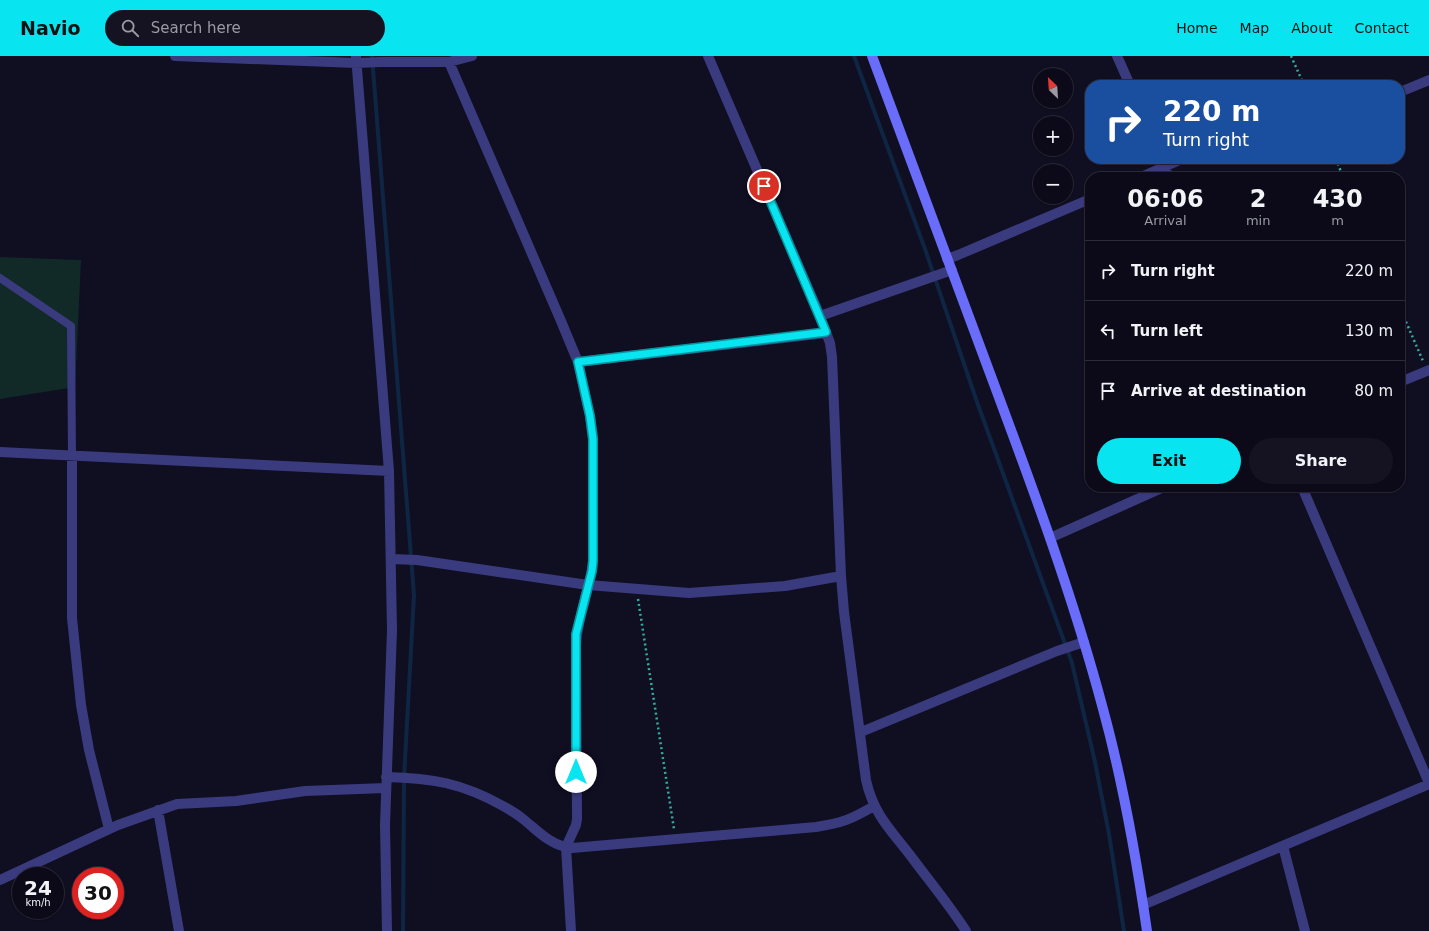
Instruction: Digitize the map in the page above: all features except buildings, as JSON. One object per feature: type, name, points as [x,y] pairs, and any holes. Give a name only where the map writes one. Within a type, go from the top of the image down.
[{"type":"street","points":[[175,56],[381,62],[448,62],[472,56]]},
{"type":"street","points":[[708,56],[820,316],[830,343],[832,357],[841,576],[844,612],[861,732],[866,780],[870,796],[882,820],[966,931]]},
{"type":"street","points":[[872,56],[1030,479],[1084,642],[1126,801],[1147,931]]},
{"type":"street","points":[[1117,56],[1128,80]]},
{"type":"street","points":[[358,61],[395,559],[392,630],[391,777],[386,788],[387,931]]},
{"type":"street","points":[[448,62],[578,362],[590,416],[593,439],[593,561],[579,619],[576,646],[576,825],[566,847],[571,931]]},
{"type":"street","points":[[1405,90],[1429,80]]},
{"type":"street","points":[[1149,172],[1161,164]]},
{"type":"street","points":[[947,259],[1085,201]]},
{"type":"street","points":[[820,316],[952,270]]},
{"type":"street","points":[[578,362],[826,332]]},
{"type":"street","points":[[1405,380],[1428,370]]},
{"type":"street","points":[[0,452],[389,471]]},
{"type":"street","points":[[72,455],[72,618],[89,750],[109,829]]},
{"type":"street","points":[[1050,538],[1153,492]]},
{"type":"street","points":[[1143,905],[1429,783],[1304,492]]},
{"type":"street","points":[[395,559],[418,560],[588,585],[689,593],[785,586],[841,576]]},
{"type":"street","points":[[861,732],[1057,651],[1084,642]]},
{"type":"street","points":[[391,777],[441,781],[468,788],[513,812],[550,841],[566,847],[676,840],[816,827],[837,824],[854,818],[874,806]]},
{"type":"street","points":[[0,880],[109,829],[177,804],[236,801],[305,791],[386,788]]},
{"type":"street","points":[[158,810],[179,931]]},
{"type":"street","points":[[1283,846],[1305,931]]},
{"type":"lane","points":[[0,278],[71,326],[72,455]]},
{"type":"path","points":[[1291,56],[1302,80]]},
{"type":"path","points":[[1405,319],[1428,370]]},
{"type":"path","points":[[636,589],[676,840]]},
{"type":"green space","points":[[0,257],[81,260],[75,387],[0,399]]},
{"type":"waterway","points":[[372,56],[414,595],[404,778],[403,931]]},
{"type":"waterway","points":[[854,56],[925,249],[977,402],[1072,663],[1095,762],[1109,834],[1124,931]]},
{"type":"route","points":[[576,772],[576,634],[592,571],[594,457],[590,416],[578,362],[826,332],[764,186]]}]
